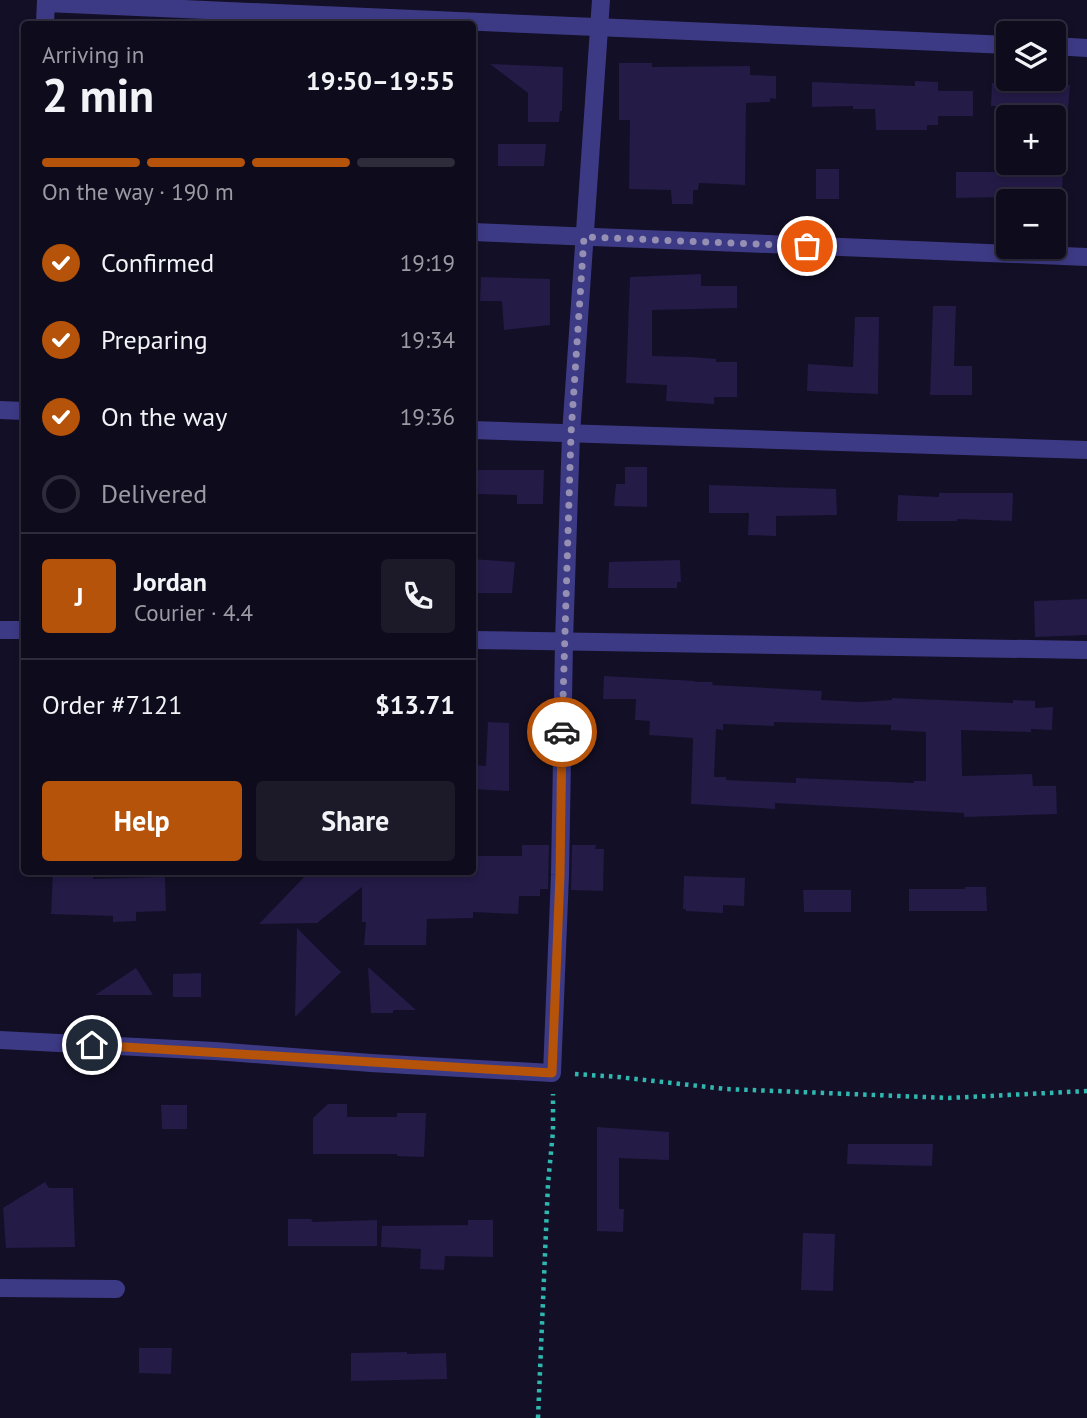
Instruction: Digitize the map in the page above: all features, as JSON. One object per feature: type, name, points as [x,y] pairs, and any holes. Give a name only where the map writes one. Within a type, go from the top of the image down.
[{"type":"street","points":[[0,1040],[552,1073],[560,875],[571,434],[601,0]]},
{"type":"street","points":[[45,21],[46,1],[472,21]]},
{"type":"street","points":[[476,21],[996,44]]},
{"type":"street","points":[[1066,47],[1087,48]]},
{"type":"street","points":[[476,232],[1087,257]]},
{"type":"street","points":[[0,410],[21,411]]},
{"type":"street","points":[[476,430],[1087,450]]},
{"type":"street","points":[[0,630],[21,631]]},
{"type":"street","points":[[476,640],[1087,650]]},
{"type":"street","points":[[0,1288],[116,1289]]},
{"type":"path","points":[[538,1418],[548,1184],[553,1131],[552,1073],[631,1078],[726,1089],[948,1098],[1087,1091]]},
{"type":"building","points":[[619,63],[652,63],[652,67],[750,66],[750,75],[776,76],[776,99],[770,98],[770,102],[746,103],[745,185],[699,183],[698,190],[693,190],[693,204],[672,204],[671,190],[629,189],[630,120],[619,120]]},
{"type":"building","points":[[490,64],[563,67],[562,111],[559,122],[528,122],[528,93]]},
{"type":"building","points":[[915,81],[938,82],[938,91],[973,91],[973,116],[938,116],[938,125],[927,125],[927,130],[876,130],[875,109],[853,109],[853,106],[812,107],[812,82],[915,86]]},
{"type":"building","points":[[992,83],[996,83],[996,91],[1066,91],[1066,85],[1070,85],[1068,109],[1066,105],[991,106]]},
{"type":"building","points":[[498,144],[546,144],[544,166],[498,166]]},
{"type":"building","points":[[816,169],[839,169],[839,199],[816,199]]},
{"type":"building","points":[[956,172],[1063,175],[1062,189],[996,189],[996,197],[956,198]]},
{"type":"building","points":[[701,274],[701,286],[737,286],[737,308],[652,310],[652,356],[737,362],[737,397],[714,397],[714,404],[666,401],[667,385],[626,383],[630,277]]},
{"type":"building","points":[[481,277],[550,279],[550,325],[504,330],[502,301],[480,301]]},
{"type":"building","points":[[933,306],[956,306],[954,366],[972,366],[972,395],[930,395]]},
{"type":"building","points":[[855,317],[879,317],[878,394],[807,391],[808,364],[853,367]]},
{"type":"building","points":[[625,467],[647,467],[647,507],[614,506],[616,484],[625,484]]},
{"type":"building","points":[[478,470],[544,470],[543,504],[517,504],[517,495],[477,494]]},
{"type":"building","points":[[709,485],[836,489],[837,515],[776,516],[776,536],[748,535],[749,513],[709,513]]},
{"type":"building","points":[[939,493],[1013,493],[1012,521],[897,521],[898,495],[939,497]]},
{"type":"building","points":[[476,559],[515,562],[512,593],[476,593]]},
{"type":"building","points":[[680,560],[681,582],[677,582],[677,588],[608,588],[609,562]]},
{"type":"building","points":[[1087,599],[1087,635],[1035,637],[1034,601]]},
{"type":"building","points":[[604,676],[822,691],[821,700],[861,702],[892,698],[1013,703],[1013,700],[1035,701],[1035,708],[1053,707],[1052,730],[961,730],[962,776],[1032,774],[1033,786],[1056,786],[1057,814],[964,817],[964,813],[775,803],[775,809],[691,804],[693,738],[649,735],[650,721],[635,720],[636,699],[603,699]],"holes":[[[774,722],[891,725],[891,730],[926,732],[926,781],[914,783],[796,778],[796,783],[726,780],[726,777],[714,777],[716,729],[723,730],[723,724],[774,726]]]},
{"type":"building","points":[[488,722],[509,723],[509,791],[476,789],[476,765],[486,766]]},
{"type":"building","points":[[522,845],[549,845],[548,889],[540,889],[540,896],[519,896],[518,914],[473,912],[473,918],[427,919],[426,945],[364,945],[366,922],[362,922],[362,887],[317,923],[259,924],[306,875],[476,875],[476,856],[522,856]]},
{"type":"building","points":[[572,845],[596,845],[595,849],[604,849],[603,891],[571,890]]},
{"type":"building","points":[[53,875],[93,875],[93,879],[165,877],[166,911],[136,912],[136,921],[113,922],[113,916],[51,914]]},
{"type":"building","points":[[684,876],[745,878],[744,906],[723,905],[723,913],[686,911],[683,909]]},
{"type":"building","points":[[986,887],[987,911],[909,911],[909,889]]},
{"type":"building","points":[[803,890],[851,890],[851,912],[804,912]]},
{"type":"building","points":[[297,928],[341,972],[295,1017]]},
{"type":"building","points":[[368,967],[416,1010],[371,1013]]},
{"type":"building","points":[[136,968],[153,995],[95,995]]},
{"type":"building","points":[[201,973],[201,997],[173,997],[173,974]]},
{"type":"building","points":[[328,1104],[347,1104],[347,1117],[397,1117],[397,1113],[426,1113],[424,1157],[397,1154],[313,1154],[313,1118]]},
{"type":"building","points":[[161,1105],[187,1105],[187,1129],[162,1129]]},
{"type":"building","points":[[597,1127],[669,1132],[669,1160],[619,1158],[619,1209],[624,1209],[623,1232],[597,1231]]},
{"type":"building","points":[[848,1144],[933,1144],[932,1166],[847,1164]]},
{"type":"building","points":[[45,1182],[49,1188],[73,1188],[75,1247],[6,1248],[3,1208]]},
{"type":"building","points":[[288,1219],[311,1219],[313,1222],[377,1220],[377,1246],[288,1246]]},
{"type":"building","points":[[468,1220],[493,1220],[493,1257],[445,1256],[444,1270],[420,1269],[421,1249],[381,1247],[382,1226],[468,1225]]},
{"type":"building","points":[[803,1233],[835,1234],[833,1291],[801,1290]]},
{"type":"building","points":[[139,1348],[172,1348],[171,1374],[139,1373]]},
{"type":"building","points":[[351,1353],[446,1353],[447,1379],[351,1381]]},
{"type":"way so far","points":[[562,732],[571,434],[584,237],[807,246]]},
{"type":"route","points":[[92,1045],[552,1073],[560,875],[562,732]]}]
